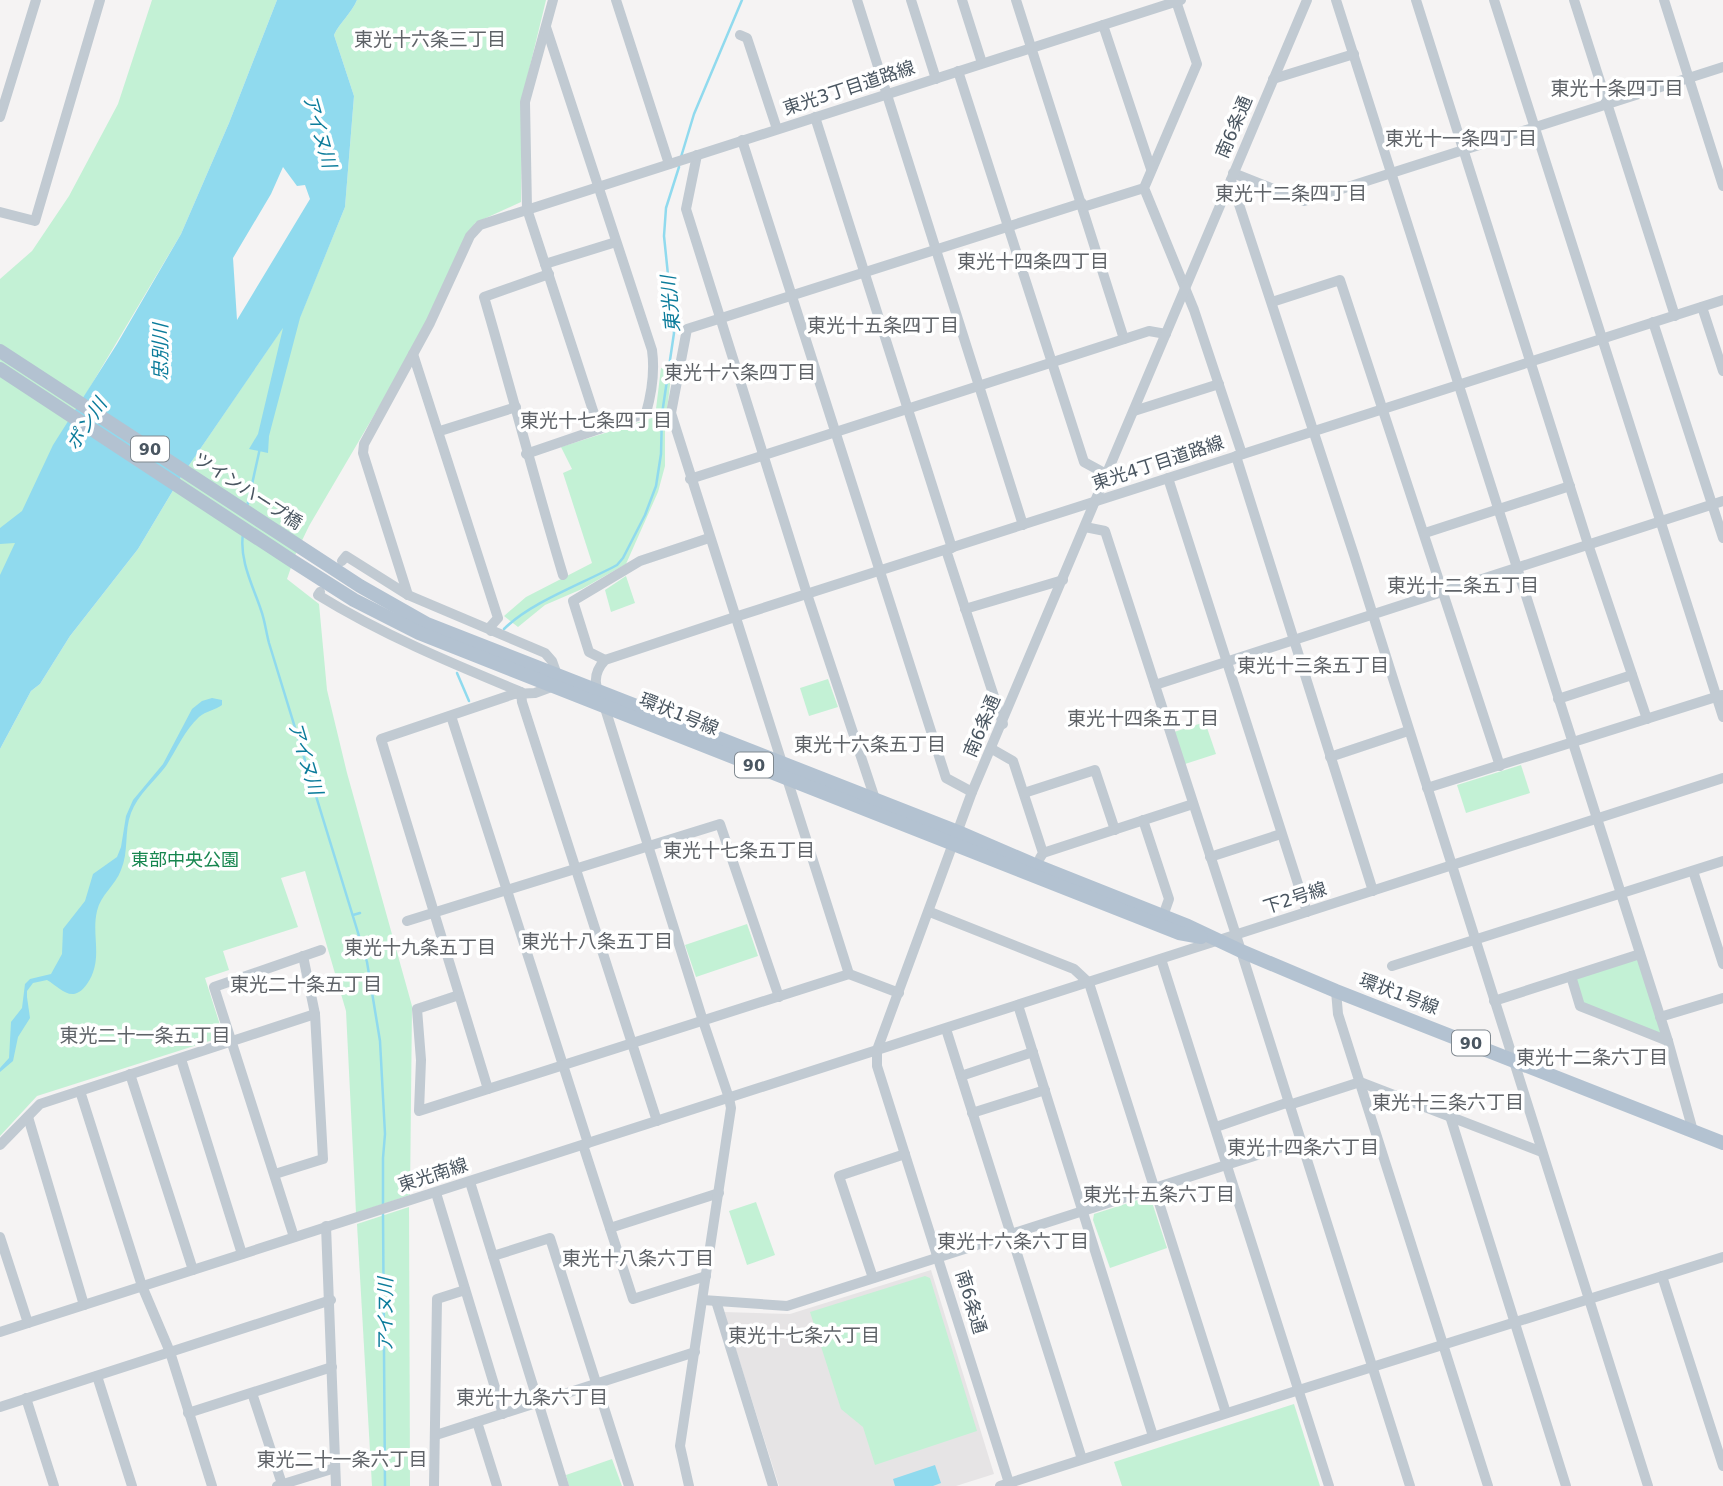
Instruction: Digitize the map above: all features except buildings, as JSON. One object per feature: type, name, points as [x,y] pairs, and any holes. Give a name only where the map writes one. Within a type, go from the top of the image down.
[{"type":"main road","name":"ツインハープ橋","points":[[0,351],[296,554]]},
{"type":"main road","name":"ツインハープ橋","points":[[0,369],[296,554]]},
{"type":"main road","name":"環状1号線","points":[[296,554],[354,600],[419,633],[556,681],[596,691],[780,762],[956,838],[1038,865],[1336,990],[1723,1143]]},
{"type":"main road","name":"環状1号線","points":[[556,681],[604,705],[785,777],[872,804]]},
{"type":"main road","name":"環状1号線","points":[[1038,865],[1179,933],[1220,940]]},
{"type":"street","points":[[0,117],[36,0]]},
{"type":"street","points":[[0,212],[35,221],[100,0]]},
{"type":"street","points":[[553,0],[525,102],[527,209],[599,429]]},
{"type":"street","points":[[616,0],[672,163]]},
{"type":"street","points":[[857,0],[1023,525]]},
{"type":"street","points":[[911,0],[936,79]]},
{"type":"street","points":[[962,0],[982,64]]},
{"type":"street","points":[[1016,0],[1124,338]]},
{"type":"street","name":"南6条通","points":[[1007,1485],[877,1066],[877,1051],[972,792],[1307,0]]},
{"type":"street","points":[[1336,0],[1668,1041],[1693,1131]]},
{"type":"street","points":[[1416,0],[1588,544],[1647,719]]},
{"type":"street","points":[[1494,0],[1660,520],[1720,695],[1723,718]]},
{"type":"street","points":[[1574,0],[1675,316]]},
{"type":"street","points":[[1664,0],[1723,186]]},
{"type":"street","points":[[1179,1],[1197,64],[1144,188],[1194,310],[1219,384],[1293,639],[1373,891]]},
{"type":"street","name":"東光3丁目道路線","points":[[408,595],[363,453],[364,444],[480,225],[1179,1]]},
{"type":"street","points":[[1103,25],[1151,169]]},
{"type":"street","points":[[526,454],[646,413],[652,391],[652,350],[546,27]]},
{"type":"street","points":[[740,35],[747,38],[777,129]]},
{"type":"street","points":[[1273,79],[1354,54]]},
{"type":"street","points":[[1232,177],[1304,201],[1723,67]]},
{"type":"street","points":[[958,71],[1084,462],[1107,474]]},
{"type":"street","points":[[815,117],[907,408],[965,609],[1003,724]]},
{"type":"street","points":[[742,141],[946,778],[972,792]]},
{"type":"street","points":[[692,157],[686,209],[872,804]]},
{"type":"street","points":[[1232,177],[1648,1486]]},
{"type":"street","points":[[849,974],[671,413],[687,329],[1008,225],[1144,188]]},
{"type":"street","points":[[563,575],[526,454],[516,407],[484,297],[616,242]]},
{"type":"street","points":[[1272,302],[1340,280],[1500,766]]},
{"type":"street","name":"東光4丁目道路線","points":[[605,660],[1312,430],[1723,300]]},
{"type":"street","points":[[1702,307],[1723,371]]},
{"type":"street","points":[[1653,322],[1718,502],[1723,538]]},
{"type":"street","points":[[690,479],[1124,338],[1149,331],[1166,334]]},
{"type":"street","points":[[413,354],[440,431],[498,618],[490,627],[491,631]]},
{"type":"street","points":[[1133,411],[1219,384]]},
{"type":"street","points":[[440,431],[516,407]]},
{"type":"street","points":[[1168,478],[1307,912]]},
{"type":"street","points":[[1425,533],[1570,486]]},
{"type":"street","points":[[1155,685],[1718,502]]},
{"type":"street","points":[[1085,527],[1105,531],[1410,1486]]},
{"type":"street","points":[[689,1486],[680,1446],[731,1108],[604,705],[596,691],[595,675],[605,660],[589,652],[573,601],[640,561],[709,538]]},
{"type":"street","points":[[344,559],[408,595],[545,653],[552,661],[556,681],[535,692],[521,692],[381,739],[488,1089]]},
{"type":"street","points":[[965,609],[1063,580]]},
{"type":"street","points":[[319,594],[361,621],[419,650],[521,692]]},
{"type":"street","points":[[1558,699],[1632,675]]},
{"type":"street","points":[[521,692],[657,1121]]},
{"type":"street","points":[[1427,788],[1720,695]]},
{"type":"street","points":[[451,716],[633,1299],[706,1276]]},
{"type":"street","points":[[1330,757],[1408,731]]},
{"type":"street","points":[[992,749],[1013,761],[1024,793],[1038,865],[1115,830],[1193,804]]},
{"type":"street","points":[[1024,793],[1095,770],[1115,830]]},
{"type":"street","name":"下2号線","points":[[877,1051],[1723,778]]},
{"type":"street","points":[[1143,820],[1169,899],[1163,916]]},
{"type":"street","points":[[407,921],[720,824],[779,997]]},
{"type":"street","points":[[1210,857],[1281,834]]},
{"type":"street","points":[[1392,966],[1723,861]]},
{"type":"street","points":[[1693,870],[1723,964]]},
{"type":"street","points":[[930,912],[1074,969],[1089,983],[1226,1413]]},
{"type":"street","points":[[294,1237],[215,987],[321,950]]},
{"type":"street","points":[[1494,1001],[1640,954]]},
{"type":"street","points":[[275,1174],[323,1159],[315,1014],[303,956]]},
{"type":"street","points":[[1161,958],[1329,1486]]},
{"type":"street","points":[[459,995],[417,1009],[421,1060],[419,1111],[849,974],[899,993]]},
{"type":"street","points":[[1571,976],[1580,1006],[1668,1041]]},
{"type":"street","points":[[1336,990],[1338,1014],[1488,1486]]},
{"type":"street","points":[[1660,1017],[1723,998]]},
{"type":"street","points":[[1018,1005],[1153,1436]]},
{"type":"street","points":[[0,1146],[40,1104],[315,1014]]},
{"type":"street","points":[[946,1029],[1082,1459]]},
{"type":"street","name":"東光南線","points":[[0,1332],[877,1051]]},
{"type":"street","points":[[961,1076],[1033,1052]]},
{"type":"street","points":[[181,1059],[242,1254]]},
{"type":"street","points":[[130,1074],[193,1270]]},
{"type":"street","points":[[1216,1127],[1360,1082],[1542,1152]]},
{"type":"street","points":[[972,1113],[1045,1090]]},
{"type":"street","points":[[80,1091],[142,1286],[170,1352],[212,1486]]},
{"type":"street","points":[[1450,1116],[1566,1486]]},
{"type":"street","points":[[28,1117],[84,1305]]},
{"type":"street","points":[[703,1300],[788,1306],[1301,1141]]},
{"type":"street","points":[[873,1278],[839,1176],[905,1154]]},
{"type":"street","points":[[470,1182],[564,1486]]},
{"type":"street","points":[[436,1193],[503,1414]]},
{"type":"street","points":[[610,1228],[719,1193]]},
{"type":"street","points":[[326,1226],[331,1300],[336,1486]]},
{"type":"street","points":[[0,1237],[28,1323]]},
{"type":"street","points":[[493,1256],[550,1238],[629,1486]]},
{"type":"street","points":[[1007,1485],[1372,1366],[1723,1257]]},
{"type":"street","points":[[1662,1276],[1723,1465]]},
{"type":"street","points":[[435,1486],[437,1299],[464,1290]]},
{"type":"street","points":[[0,1406],[331,1300]]},
{"type":"street","points":[[716,1301],[773,1486]]},
{"type":"street","points":[[436,1435],[695,1352]]},
{"type":"street","points":[[188,1413],[332,1367]]},
{"type":"street","points":[[97,1376],[132,1486]]},
{"type":"street","points":[[252,1393],[279,1485],[335,1468]]},
{"type":"street","points":[[26,1398],[54,1486]]},
{"type":"street","points":[[477,1422],[497,1486]]},
{"type":"shaded area","points":[[931,1270],[994,1474],[956,1486],[779,1486],[724,1312],[790,1314]]},
{"type":"green space","points":[[152,0],[277,0],[229,123],[181,234],[77,409],[0,613],[0,279],[32,251],[69,196],[118,104]]},
{"type":"green space","name":"東部中央公園","points":[[357,0],[546,0],[522,99],[521,202],[475,223],[410,354],[309,526],[287,579],[319,604],[327,690],[347,773],[412,1006],[410,1195],[356,1213],[346,1011],[305,871],[281,878],[298,927],[223,951],[229,970],[205,978],[221,1028],[216,1039],[37,1096],[0,1136],[0,749],[31,691],[40,684],[70,636],[138,549],[181,477],[284,326],[300,317],[345,207],[354,96],[334,35]]},
{"type":"green space","points":[[661,368],[672,370],[665,425],[665,466],[658,492],[626,564],[582,589],[545,605],[518,627],[504,616],[526,597],[592,563],[563,473],[572,469],[561,447],[655,417]]},
{"type":"green space","points":[[626,576],[635,603],[611,612],[605,590]]},
{"type":"green space","points":[[828,679],[838,707],[809,716],[800,688]]},
{"type":"green space","points":[[1205,722],[1216,754],[1185,764],[1174,732]]},
{"type":"green space","points":[[1521,765],[1530,793],[1466,813],[1457,785]]},
{"type":"green space","points":[[747,924],[758,956],[696,977],[685,945]]},
{"type":"green space","points":[[1640,954],[1668,1041],[1580,1006],[1571,976]]},
{"type":"green space","points":[[1150,1196],[1167,1248],[1110,1268],[1093,1220],[1094,1214]]},
{"type":"green space","points":[[756,1202],[775,1255],[747,1265],[729,1211]]},
{"type":"green space","points":[[409,1207],[410,1486],[372,1486],[357,1224]]},
{"type":"green space","points":[[925,1276],[930,1278],[977,1431],[875,1465],[863,1427],[841,1409],[810,1312]]},
{"type":"green space","points":[[1294,1404],[1320,1486],[1122,1486],[1114,1462]]},
{"type":"green space","points":[[612,1459],[622,1486],[569,1486],[566,1475]]},
{"type":"water","points":[[277,0],[357,0],[334,35],[354,96],[345,207],[300,318],[269,436],[268,453],[249,449],[258,434],[283,328],[181,477],[138,549],[70,636],[40,684],[31,691],[0,749],[0,575],[15,543],[0,544],[0,528],[22,511],[53,445],[117,344],[181,234],[229,123]],"holes":[[[283,167],[297,186],[305,185],[310,199],[237,320],[233,258],[271,194]]]},
{"type":"water","points":[[212,698],[222,700],[222,705],[194,722],[166,766],[134,806],[123,863],[97,911],[95,966],[87,984],[82,990],[71,994],[47,980],[33,983],[27,991],[30,1018],[18,1037],[13,1061],[0,1072],[0,1068],[9,1058],[11,1022],[22,1008],[25,984],[30,979],[51,974],[62,954],[63,929],[85,901],[93,874],[117,857],[126,816],[133,800],[163,764],[192,709],[202,701]]},
{"type":"water","points":[[935,1465],[941,1483],[933,1486],[895,1486],[893,1479]]},
{"type":"waterway","name":"東光川","points":[[681,157],[694,114],[742,0]]},
{"type":"waterway","name":"東光川","points":[[504,629],[542,602],[617,565],[645,515],[656,486],[661,454],[662,414],[674,333],[664,236],[666,208],[679,167]]},
{"type":"waterway","name":"アイヌ川","points":[[247,507],[260,448]]},
{"type":"waterway","name":"アイヌ川","points":[[243,534],[243,553],[248,573],[367,962],[380,1041],[385,1134],[383,1204]]},
{"type":"waterway","name":"東光川","points":[[457,673],[469,701]]},
{"type":"waterway","name":"東光川","points":[[353,915],[360,913]]},
{"type":"waterway","name":"アイヌ川","points":[[383,1214],[385,1486]]},
{"type":"district","name":"東光十六条三丁目","points":[[430,39]]},
{"type":"district","name":"東光十条四丁目","points":[[1617,88]]},
{"type":"district","name":"東光十一条四丁目","points":[[1461,138]]},
{"type":"district","name":"東光十二条四丁目","points":[[1291,193]]},
{"type":"district","name":"東光十四条四丁目","points":[[1033,261]]},
{"type":"district","name":"東光十五条四丁目","points":[[883,325]]},
{"type":"district","name":"東光十六条四丁目","points":[[740,372]]},
{"type":"district","name":"東光十七条四丁目","points":[[596,420]]},
{"type":"district","name":"東光十二条五丁目","points":[[1463,585]]},
{"type":"district","name":"東光十三条五丁目","points":[[1313,665]]},
{"type":"district","name":"東光十四条五丁目","points":[[1143,718]]},
{"type":"district","name":"東光十六条五丁目","points":[[870,744]]},
{"type":"district","name":"東光十七条五丁目","points":[[739,850]]},
{"type":"district","name":"東光十八条五丁目","points":[[597,941]]},
{"type":"district","name":"東光十九条五丁目","points":[[420,947]]},
{"type":"district","name":"東光二十条五丁目","points":[[306,984]]},
{"type":"district","name":"東光二十一条五丁目","points":[[145,1035]]},
{"type":"district","name":"東光十二条六丁目","points":[[1592,1057]]},
{"type":"district","name":"東光十三条六丁目","points":[[1448,1102]]},
{"type":"district","name":"東光十四条六丁目","points":[[1303,1147]]},
{"type":"district","name":"東光十五条六丁目","points":[[1159,1194]]},
{"type":"district","name":"東光十六条六丁目","points":[[1013,1241]]},
{"type":"district","name":"東光十八条六丁目","points":[[638,1258]]},
{"type":"district","name":"東光十七条六丁目","points":[[804,1335]]},
{"type":"district","name":"東光十九条六丁目","points":[[532,1397]]},
{"type":"district","name":"東光二十一条六丁目","points":[[342,1459]]},
{"type":"water label","name":"忠別川","points":[[160,352]]},
{"type":"water label","name":"ポン川","points":[[86,424]]}]
